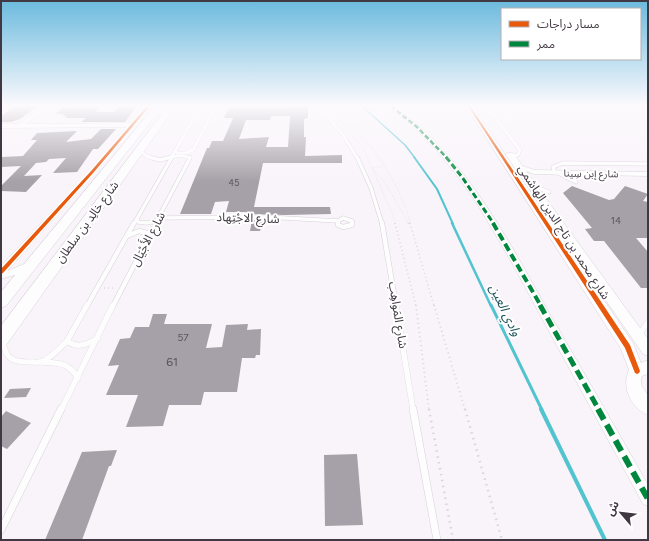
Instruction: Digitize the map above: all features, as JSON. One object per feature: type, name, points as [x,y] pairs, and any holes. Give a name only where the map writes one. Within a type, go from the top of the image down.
[{"type":"main road","name":"شارع خالِد بن سلطان","points":[[1,302],[32,263],[97,175],[142,131]]},
{"type":"main road","name":"شارع خالِد بن سلطان","points":[[2,337],[140,150],[152,131]]},
{"type":"street","points":[[1,272],[97,175],[129,131]]},
{"type":"street","points":[[422,131],[438,146],[460,174],[524,275],[648,499]]},
{"type":"street","name":"شارع محمد بن تاج الدين الهاشمي","points":[[493,131],[642,369]]},
{"type":"street","name":"شارع محمد بن تاج الدين الهاشمي","points":[[494,131],[519,167],[531,178],[648,350]]},
{"type":"street","name":"شارع إبن سِينا","points":[[531,178],[557,173],[648,174]]},
{"type":"street","points":[[1,276],[17,271],[32,263]]},
{"type":"street","points":[[642,369],[633,380],[633,386],[641,400],[648,407]]},
{"type":"lane","name":"شارع الأَجْيَال","points":[[41,362],[52,355],[67,341],[186,131]]},
{"type":"lane","points":[[175,150],[177,153],[183,154],[193,150],[203,131]]},
{"type":"lane","name":"شارع المَواهِب","points":[[340,131],[365,172],[375,197],[382,223],[417,434],[437,540]]},
{"type":"lane","points":[[506,131],[520,150],[518,155],[511,156]]},
{"type":"lane","points":[[140,150],[145,157],[151,159],[186,156],[190,158],[188,162]]},
{"type":"lane","name":"شارع الأَجْيَال","points":[[1,530],[122,288],[188,162]]},
{"type":"lane","points":[[576,182],[557,173],[553,167],[563,163],[648,164]]},
{"type":"lane","points":[[531,178],[549,192]]},
{"type":"lane","name":"شارع الاجْتِهاد","points":[[137,219],[138,222],[142,223],[159,219],[266,217],[338,221]]},
{"type":"lane","points":[[126,236],[139,231],[151,234]]},
{"type":"lane","points":[[638,337],[647,323]]},
{"type":"lane","points":[[2,337],[4,348],[9,358],[15,361],[68,365],[78,378]]},
{"type":"lane","points":[[67,341],[72,345],[77,346],[86,344],[98,338]]},
{"type":"path","points":[[348,131],[363,148],[393,214],[416,303],[425,388],[434,448],[453,540]]},
{"type":"path","points":[[359,131],[393,177],[412,229],[445,338],[502,540]]},
{"type":"path","points":[[167,167],[176,166],[179,162],[188,162]]},
{"type":"path","points":[[372,168],[384,166]]},
{"type":"path","points":[[372,168],[384,181],[412,229]]},
{"type":"path","points":[[96,289],[122,288]]},
{"type":"building","points":[[77,131],[66,142],[91,139],[99,131],[114,131],[98,149],[93,149],[77,172],[53,173],[66,158],[49,159],[46,162],[36,163],[24,176],[42,175],[26,192],[1,191],[1,186],[21,166],[1,167],[1,157],[23,156],[37,140],[31,140],[37,133]]},
{"type":"building","points":[[227,131],[242,131],[239,139],[269,137],[266,147],[288,147],[289,131],[304,131],[304,137],[306,137],[305,156],[342,155],[342,163],[263,163],[254,207],[330,207],[331,214],[285,215],[226,212],[229,201],[215,202],[211,214],[180,214],[207,148],[209,148],[212,141],[223,141]]},
{"type":"building","points":[[572,186],[609,200],[614,199],[625,186],[648,194],[643,201],[648,202],[648,238],[636,238],[648,252],[648,288],[641,288],[604,241],[594,241],[585,229],[592,228],[563,193]]},
{"type":"building","points":[[252,220],[263,220],[260,231],[250,231]]},
{"type":"building","points":[[153,314],[167,314],[164,324],[212,324],[206,348],[222,347],[226,325],[248,324],[247,330],[261,329],[260,355],[256,355],[255,358],[242,358],[237,392],[204,392],[201,405],[169,405],[163,426],[126,427],[138,395],[106,395],[119,365],[108,366],[120,339],[130,338],[135,327],[149,327]]},
{"type":"building","points":[[31,388],[26,397],[4,398],[10,389]]},
{"type":"building","points":[[6,411],[31,423],[7,449],[1,446],[1,417]]},
{"type":"building","points":[[117,450],[111,466],[109,466],[82,540],[45,540],[82,452]]},
{"type":"building","points":[[357,454],[363,525],[325,526],[324,455]]},
{"type":"waterway","name":"وادي العين","points":[[390,131],[405,145],[415,158]]},
{"type":"waterway","name":"وادي العين","points":[[414,157],[437,189],[453,224]]},
{"type":"waterway","name":"وادي العين","points":[[452,223],[491,306]]},
{"type":"waterway","name":"وادي العين","points":[[491,305],[542,410]]},
{"type":"waterway","name":"وادي العين","points":[[541,409],[605,540]]},
{"type":"marked path","points":[[421,131],[462,177],[500,233],[648,499]]},
{"type":"cycle path","points":[[1,272],[127,131]]},
{"type":"cycle path","points":[[486,131],[628,347],[637,371]]}]
